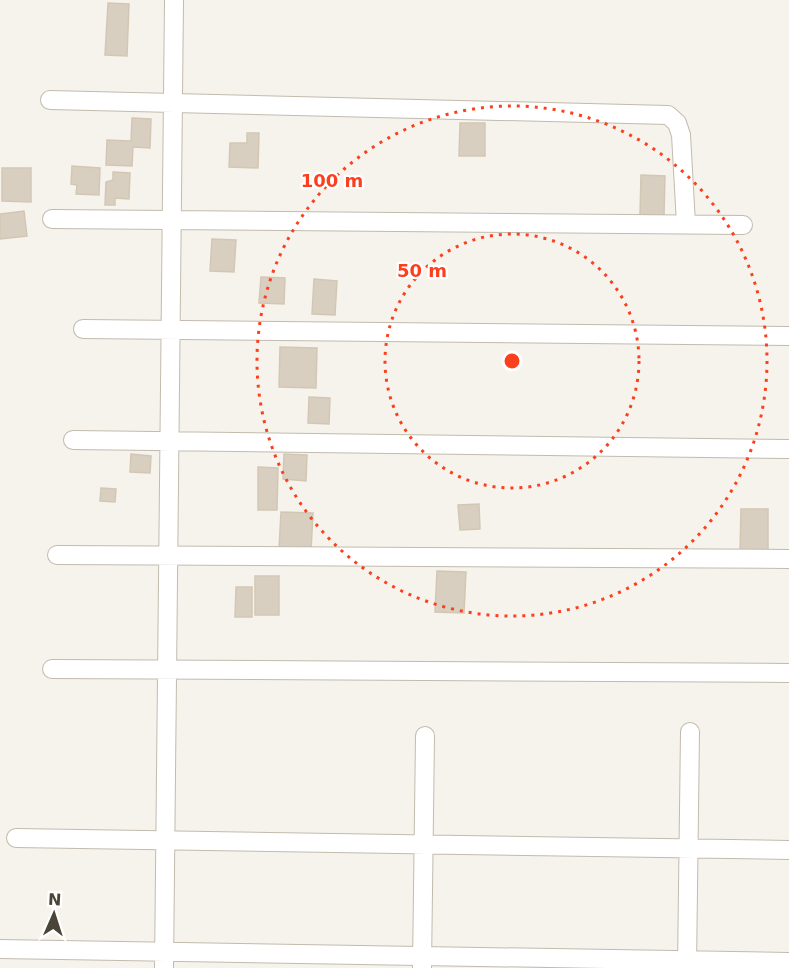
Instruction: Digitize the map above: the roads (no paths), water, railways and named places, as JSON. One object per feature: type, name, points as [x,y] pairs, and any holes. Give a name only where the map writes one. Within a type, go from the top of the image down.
[{"type":"street","points":[[164,960],[174,0]]},
{"type":"street","points":[[50,99],[668,115],[676,123],[681,135],[686,224]]},
{"type":"street","points":[[52,219],[743,225]]},
{"type":"street","points":[[83,329],[789,336]]},
{"type":"street","points":[[73,440],[789,449]]},
{"type":"street","points":[[57,555],[789,559]]},
{"type":"street","points":[[52,669],[789,674]]},
{"type":"street","points":[[687,964],[690,732]]},
{"type":"street","points":[[422,962],[425,736]]},
{"type":"street","points":[[16,838],[789,850]]},
{"type":"street","points":[[0,949],[164,960],[687,964],[789,962]]}]
